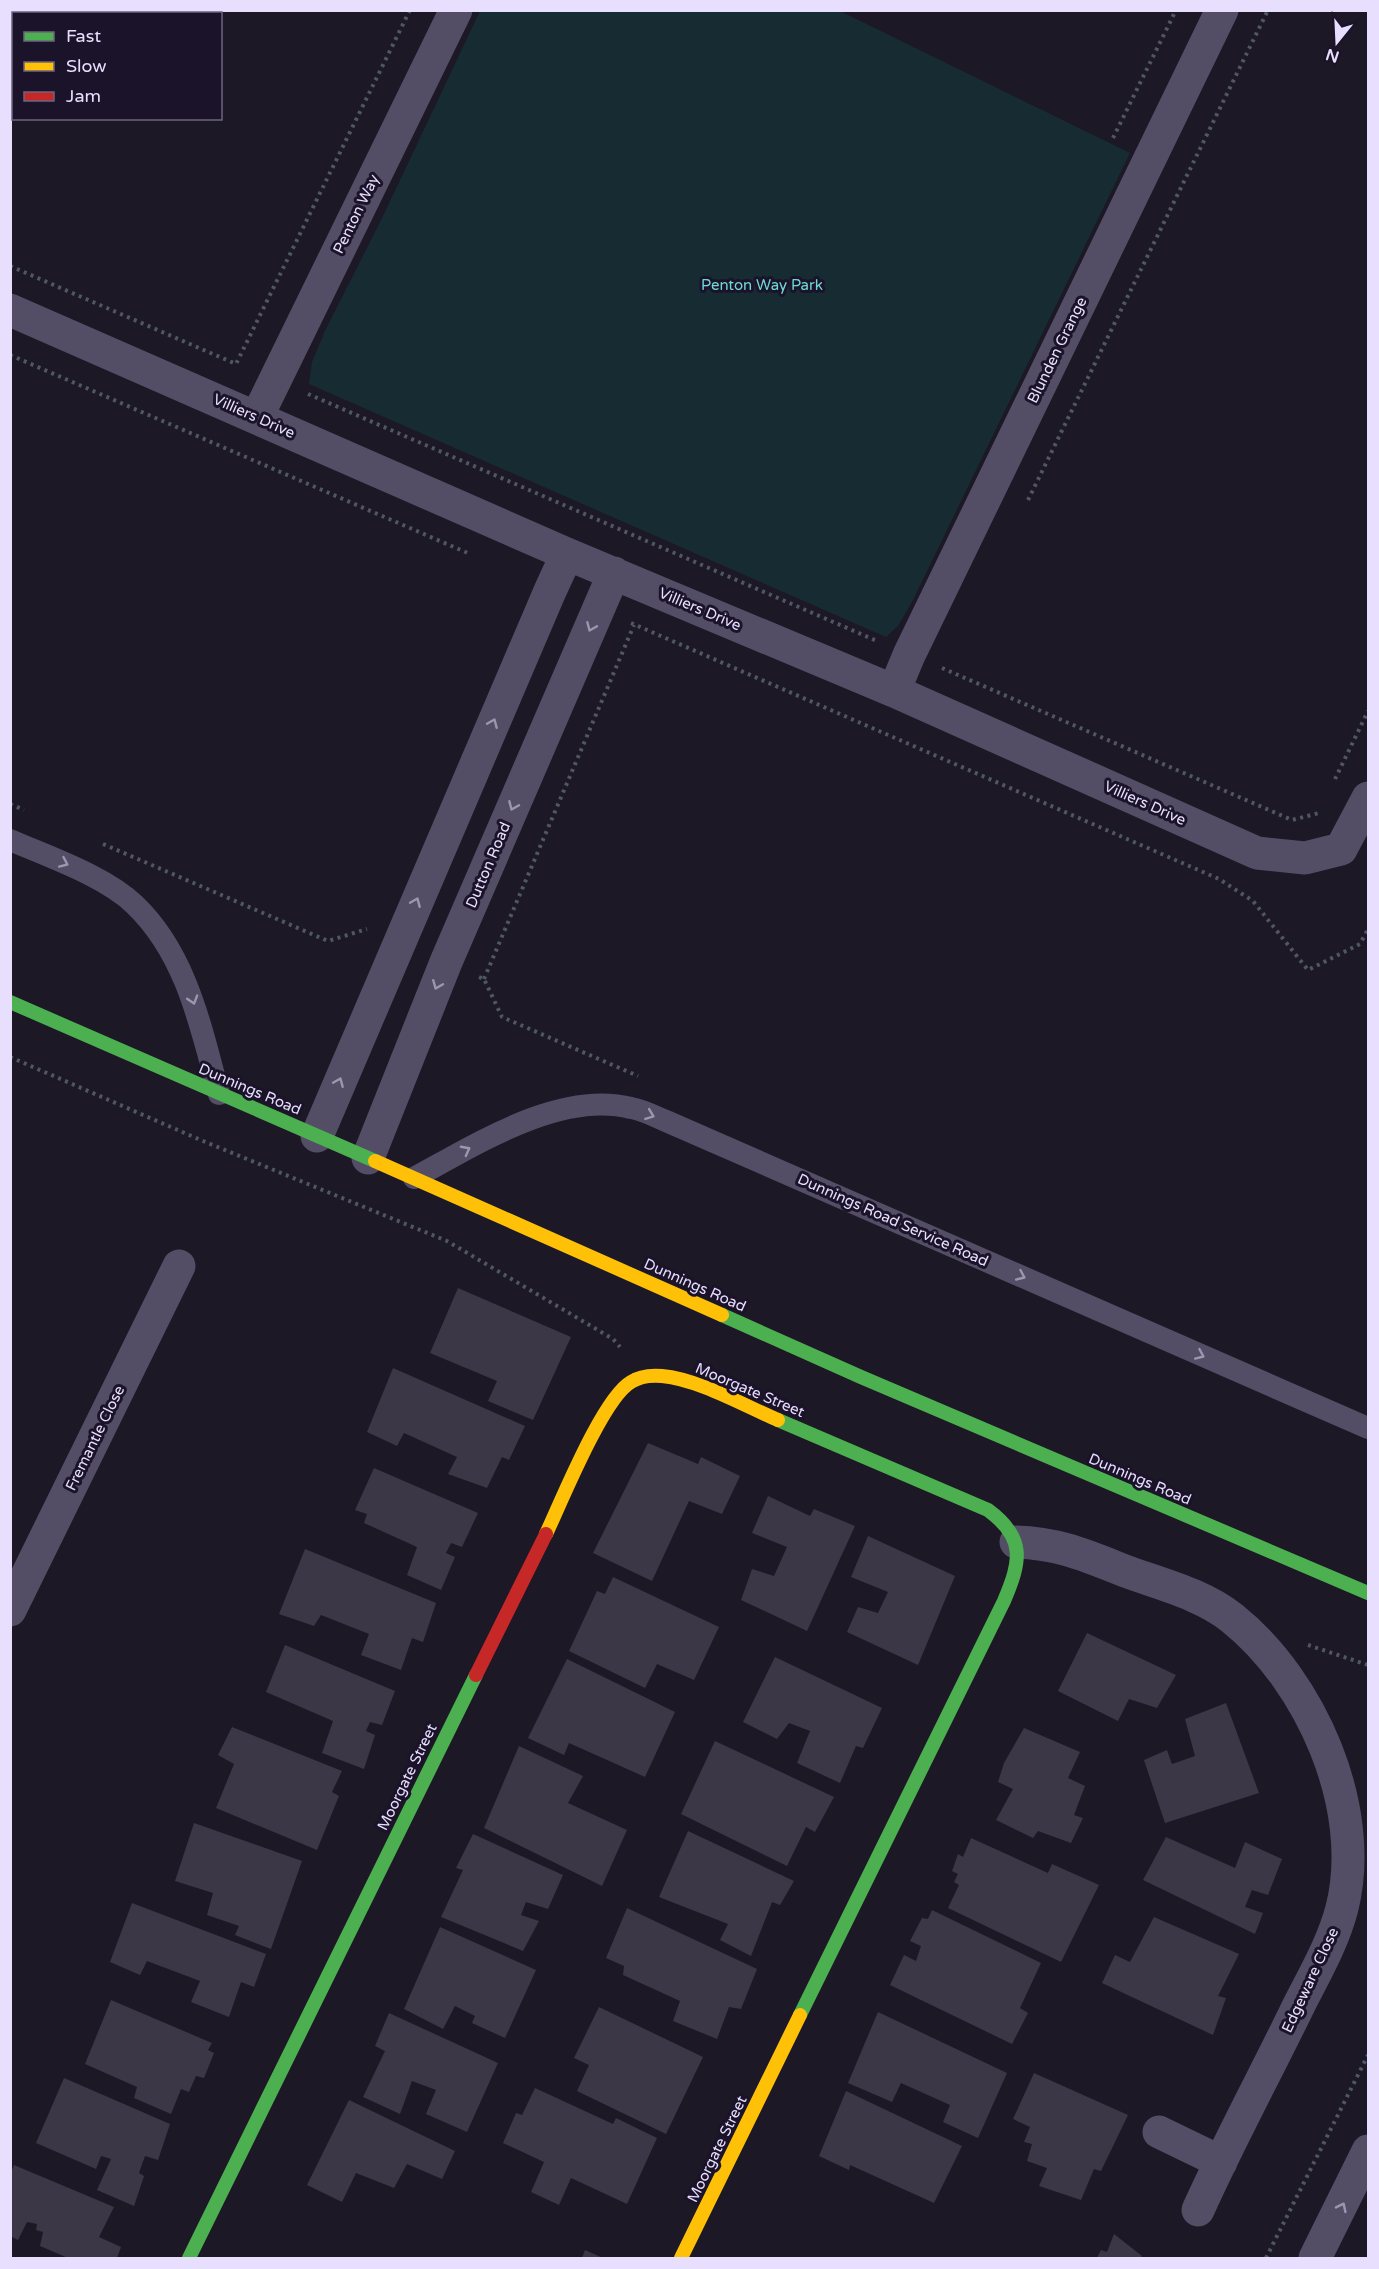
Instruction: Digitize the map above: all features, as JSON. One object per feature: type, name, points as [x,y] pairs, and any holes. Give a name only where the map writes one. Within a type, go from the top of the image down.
[{"type":"street","name":"Penton Way","points":[[257,417],[456,10]]},
{"type":"street","name":"Blunden Grange","points":[[894,691],[909,655],[1222,10]]},
{"type":"street","name":"Villiers Drive","points":[[10,310],[535,538],[567,554],[894,691],[1257,853],[1305,858],[1341,849],[1368,798]]},
{"type":"street","points":[[316,1136],[549,591],[567,554]]},
{"type":"street","name":"Dutton Road","points":[[368,1158],[451,951],[614,573]]},
{"type":"street","name":"Dunnings Road","points":[[10,1002],[414,1178],[904,1396],[1368,1593]]},
{"type":"street","name":"Fremantle Close","points":[[10,1610],[179,1266]]},
{"type":"street","name":"Moorgate Street","points":[[189,2259],[507,1615],[604,1413],[622,1387],[629,1381],[645,1376],[671,1376],[692,1383],[988,1510],[1001,1518],[1016,1542],[1019,1558],[1017,1573],[1004,1602],[681,2259]]},
{"type":"street","name":"Edgeware Close","points":[[1016,1542],[1042,1543],[1074,1552],[1201,1599],[1232,1617],[1264,1648],[1296,1688],[1312,1716],[1339,1788],[1346,1822],[1348,1875],[1336,1929],[1198,2210]]},
{"type":"street","points":[[1159,2132],[1221,2162]]},
{"type":"street","points":[[1315,2259],[1368,2151]]},
{"type":"lane","points":[[10,840],[92,876],[135,904],[160,935],[186,981],[219,1094]]},
{"type":"lane","name":"Dunnings Road Service Road","points":[[414,1178],[473,1146],[550,1111],[592,1104],[631,1107],[1368,1428]]},
{"type":"path","points":[[236,364],[410,10]]},
{"type":"path","points":[[1113,138],[1176,10]]},
{"type":"path","points":[[1023,510],[1268,10]]},
{"type":"path","points":[[10,266],[1292,820],[1318,813],[1323,803]]},
{"type":"path","points":[[10,355],[475,556]]},
{"type":"path","points":[[535,538],[552,500]]},
{"type":"path","points":[[598,610],[1218,879],[1253,901],[1308,970],[1360,944],[1368,929]]},
{"type":"path","points":[[484,979],[634,625]]},
{"type":"path","points":[[944,669],[949,659]]},
{"type":"path","points":[[1334,783],[1368,711]]},
{"type":"path","points":[[10,1057],[203,1141],[447,1241],[613,1338],[645,1376]]},
{"type":"path","points":[[1264,1648],[1292,1642],[1306,1644],[1368,1665]]},
{"type":"path","points":[[1266,2259],[1368,2055]]},
{"type":"green space","name":"Penton Way Park","points":[[480,11],[840,11],[1130,153],[912,602],[898,626],[886,637],[309,384],[312,362],[325,331],[383,216]]},
{"type":"building","points":[[458,1288],[571,1337],[533,1420],[488,1401],[497,1381],[430,1353]]},
{"type":"building","points":[[393,1368],[525,1426],[509,1460],[502,1457],[487,1488],[448,1474],[457,1457],[404,1433],[397,1446],[367,1432]]},
{"type":"building","points":[[648,1443],[698,1464],[701,1457],[740,1476],[722,1514],[689,1501],[652,1581],[593,1553]]},
{"type":"building","points":[[374,1468],[478,1513],[462,1547],[451,1543],[446,1553],[455,1557],[441,1590],[407,1575],[417,1547],[364,1523],[367,1514],[355,1510]]},
{"type":"building","points":[[768,1496],[810,1516],[814,1509],[855,1526],[807,1631],[741,1600],[752,1569],[774,1576],[787,1547],[752,1533]]},
{"type":"building","points":[[868,1536],[955,1576],[918,1665],[847,1632],[858,1607],[878,1613],[888,1592],[851,1577]]},
{"type":"building","points":[[305,1549],[436,1603],[423,1642],[412,1638],[401,1670],[361,1655],[369,1634],[321,1615],[314,1626],[279,1614]]},
{"type":"building","points":[[613,1577],[719,1627],[694,1680],[657,1664],[645,1688],[569,1651],[597,1591],[605,1594]]},
{"type":"building","points":[[1087,1633],[1176,1675],[1157,1708],[1129,1699],[1118,1721],[1058,1691]]},
{"type":"building","points":[[285,1645],[395,1691],[382,1725],[370,1722],[366,1731],[375,1735],[364,1769],[322,1753],[333,1721],[266,1692]]},
{"type":"building","points":[[775,1657],[882,1708],[863,1748],[856,1746],[840,1783],[797,1763],[810,1731],[789,1723],[777,1739],[743,1722]]},
{"type":"building","points":[[567,1659],[675,1712],[645,1777],[569,1743],[564,1755],[528,1738]]},
{"type":"building","points":[[1226,1703],[1259,1793],[1165,1823],[1144,1760],[1167,1750],[1172,1764],[1195,1756],[1185,1719]]},
{"type":"building","points":[[232,1727],[342,1771],[332,1792],[339,1796],[317,1850],[216,1808],[234,1764],[218,1755]]},
{"type":"building","points":[[1024,1728],[1080,1752],[1068,1778],[1085,1786],[1074,1815],[1083,1818],[1071,1843],[1038,1831],[1033,1838],[996,1820],[1013,1789],[998,1782],[1004,1763]]},
{"type":"building","points":[[715,1741],[834,1797],[815,1832],[806,1827],[787,1866],[681,1814]]},
{"type":"building","points":[[519,1746],[583,1776],[568,1803],[627,1830],[602,1886],[484,1828]]},
{"type":"building","points":[[194,1823],[302,1861],[271,1949],[235,1935],[239,1926],[207,1915],[213,1893],[175,1881]]},
{"type":"building","points":[[688,1831],[794,1881],[780,1905],[772,1902],[751,1956],[720,1940],[728,1924],[659,1897]]},
{"type":"building","points":[[473,1834],[563,1875],[548,1909],[526,1902],[521,1915],[539,1921],[523,1951],[441,1917],[463,1870],[456,1868]]},
{"type":"building","points":[[1166,1837],[1235,1868],[1245,1842],[1282,1859],[1268,1895],[1252,1890],[1245,1907],[1263,1913],[1255,1934],[1143,1880]]},
{"type":"building","points":[[971,1838],[1048,1873],[1052,1864],[1099,1885],[1061,1962],[948,1908],[959,1885],[954,1882],[958,1874],[952,1871],[958,1854],[963,1857]]},
{"type":"building","points":[[132,1903],[266,1954],[254,1987],[241,1982],[229,2017],[191,2002],[200,1981],[147,1961],[140,1975],[110,1962]]},
{"type":"building","points":[[627,1908],[757,1969],[741,2009],[729,2007],[717,2039],[673,2021],[680,2001],[623,1975],[624,1966],[606,1958]]},
{"type":"building","points":[[932,1910],[1041,1963],[1020,2008],[1028,2013],[1012,2044],[890,1985],[904,1955],[916,1961],[921,1946],[910,1941],[922,1918],[928,1919]]},
{"type":"building","points":[[1154,1917],[1239,1954],[1218,1996],[1226,1998],[1213,2035],[1102,1983],[1115,1955],[1130,1962]]},
{"type":"building","points":[[440,1927],[536,1970],[505,2038],[472,2023],[475,2016],[455,2006],[443,2029],[404,2009]]},
{"type":"building","points":[[111,2000],[212,2043],[208,2050],[214,2053],[204,2078],[196,2076],[189,2092],[181,2089],[171,2114],[134,2098],[137,2087],[85,2064]]},
{"type":"building","points":[[599,2007],[703,2057],[666,2134],[577,2091],[589,2065],[574,2058]]},
{"type":"building","points":[[878,2012],[1007,2073],[978,2138],[943,2122],[950,2105],[901,2083],[892,2102],[848,2083]]},
{"type":"building","points":[[389,2013],[498,2063],[467,2132],[426,2114],[436,2090],[412,2081],[400,2114],[363,2097],[385,2051],[375,2046]]},
{"type":"building","points":[[1034,2073],[1128,2115],[1101,2171],[1094,2169],[1081,2200],[1039,2186],[1047,2168],[1027,2161],[1032,2144],[1024,2142],[1030,2127],[1013,2119]]},
{"type":"building","points":[[64,2078],[170,2124],[158,2160],[145,2156],[139,2173],[144,2176],[134,2206],[97,2190],[111,2159],[101,2156],[96,2169],[36,2143]]},
{"type":"building","points":[[535,2088],[613,2124],[616,2118],[657,2138],[627,2204],[571,2178],[559,2205],[531,2192],[544,2162],[503,2143],[516,2113],[522,2115]]},
{"type":"building","points":[[846,2091],[962,2146],[934,2203],[850,2165],[849,2170],[819,2156]]},
{"type":"building","points":[[349,2100],[455,2151],[442,2179],[407,2164],[394,2188],[356,2173],[342,2202],[307,2185]]},
{"type":"building","points":[[14,2165],[114,2207],[99,2237],[121,2247],[117,2258],[68,2258],[40,2246],[43,2232],[36,2230],[37,2224],[27,2222],[18,2240],[10,2236],[10,2175]]},
{"type":"building","points":[[1114,2234],[1142,2256],[1141,2258],[1097,2258],[1101,2250],[1107,2252]]},
{"type":"building","points":[[585,2250],[603,2258],[582,2258]]},
{"type":"traffic: fast","points":[[10,1002],[375,1161]]},
{"type":"traffic: fast","points":[[722,1315],[861,1377],[1368,1593]]},
{"type":"traffic: fast","points":[[778,1420],[988,1510],[1009,1530],[1017,1551],[1014,1574],[1004,1601],[800,2015]]},
{"type":"traffic: fast","points":[[189,2258],[476,1675]]},
{"type":"traffic: slow","points":[[375,1161],[722,1315]]},
{"type":"traffic: slow","points":[[546,1534],[596,1428],[620,1392],[634,1380],[646,1376],[658,1376],[691,1382],[778,1420]]},
{"type":"traffic: slow","points":[[681,2258],[800,2015]]},
{"type":"traffic: jam","points":[[476,1675],[546,1534]]}]
